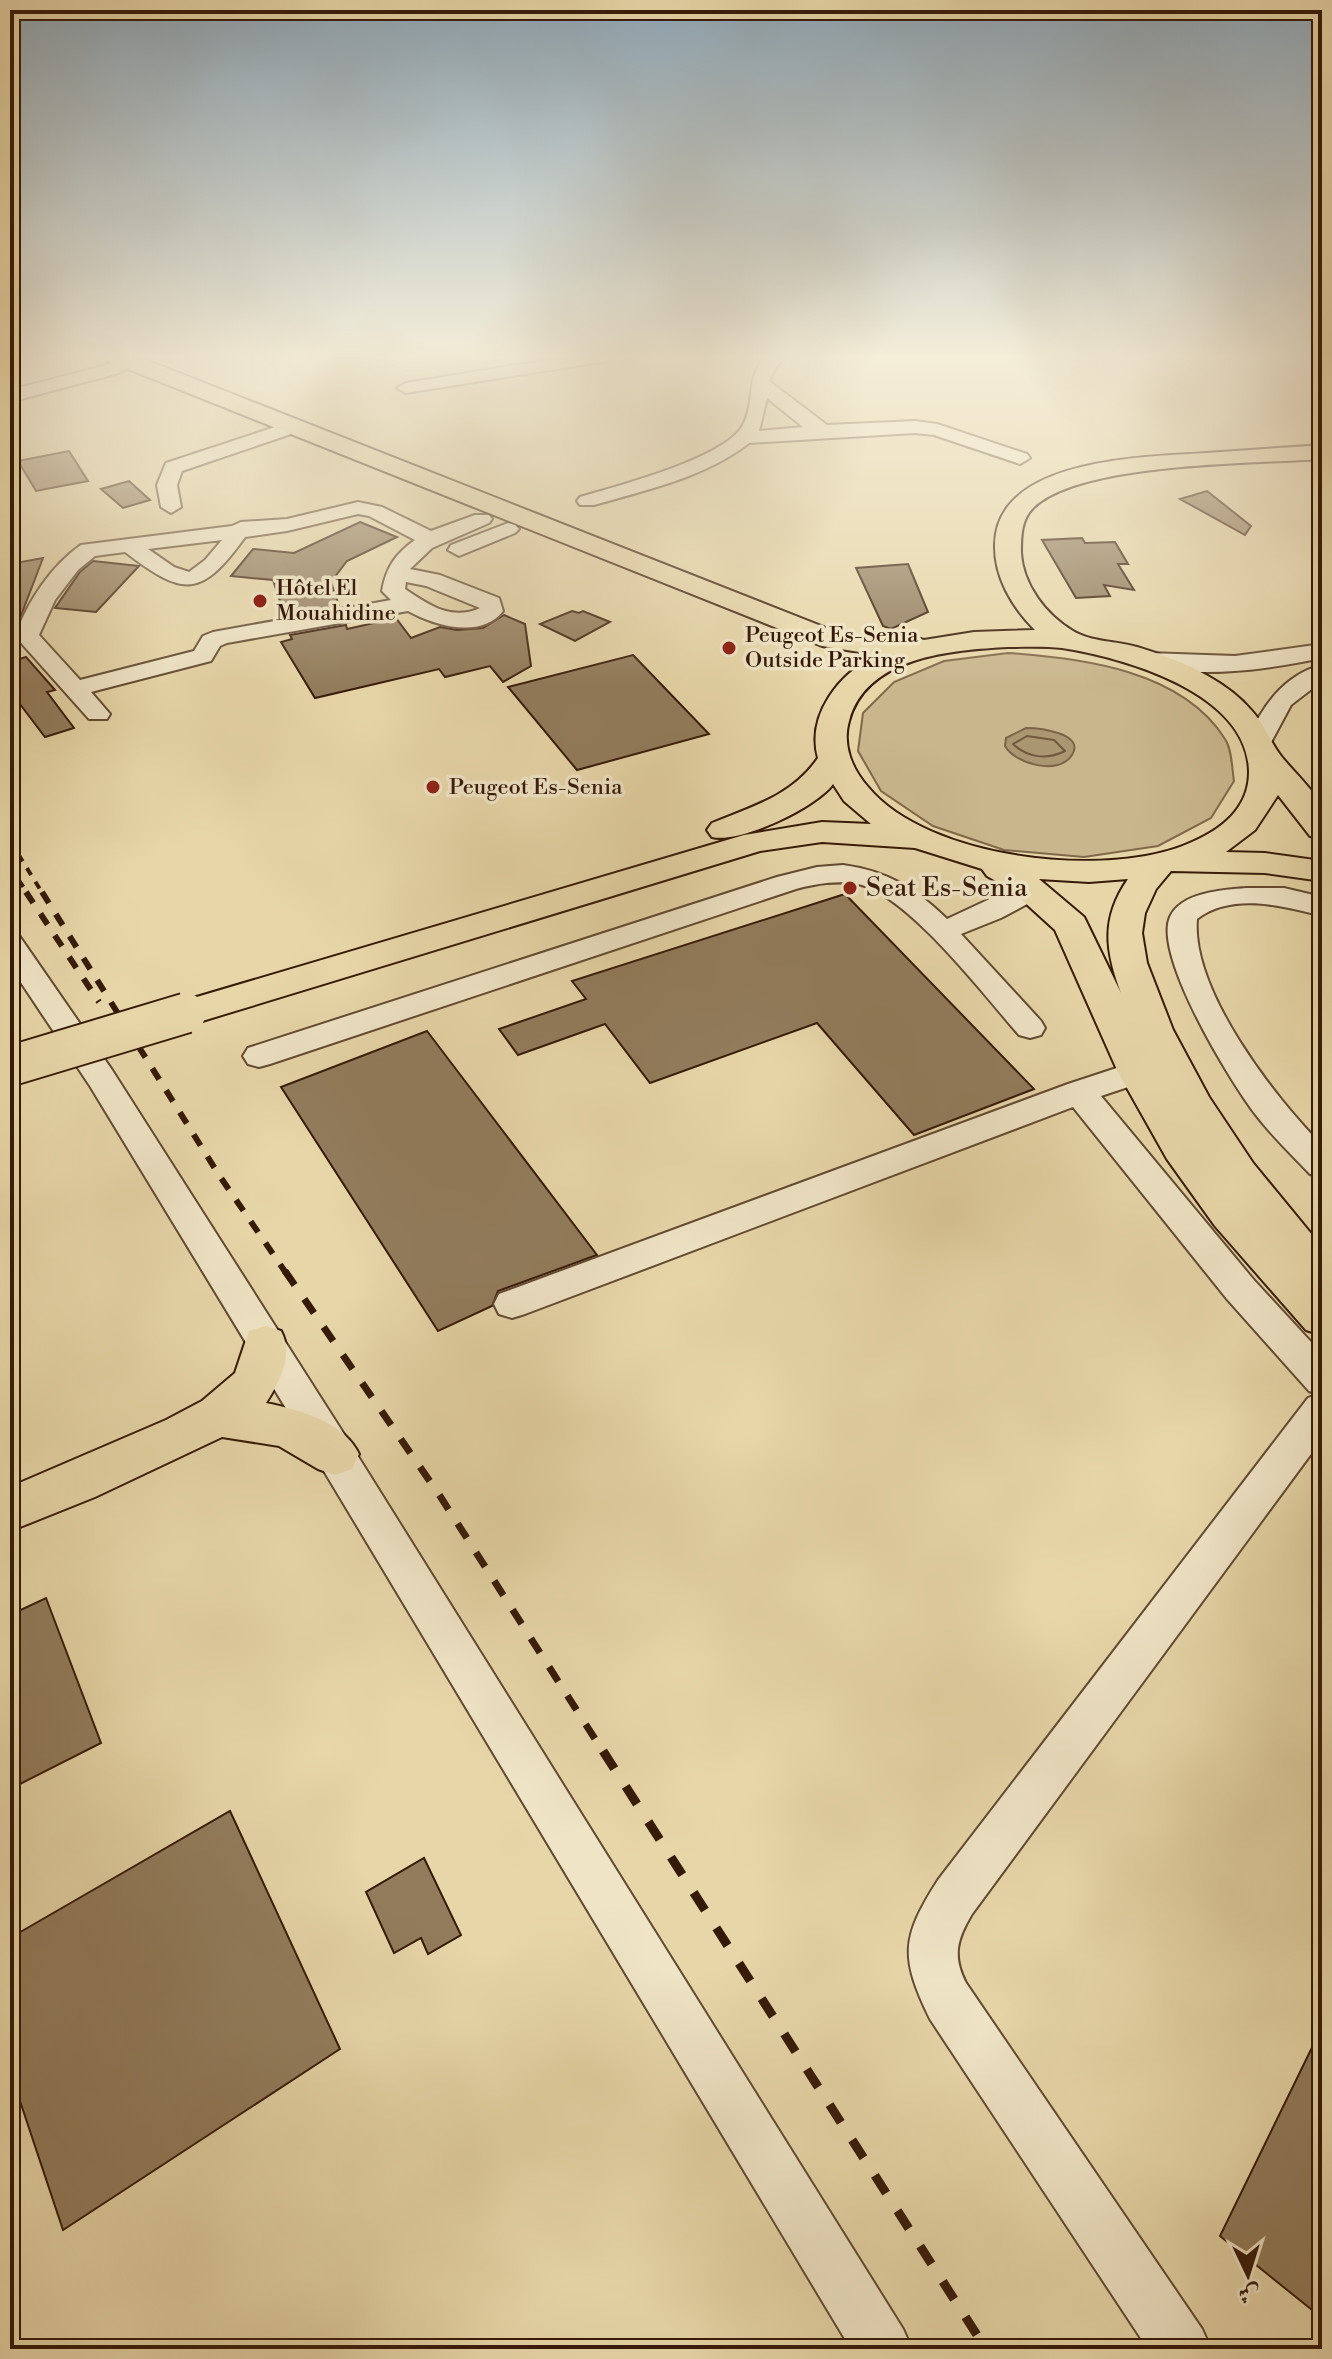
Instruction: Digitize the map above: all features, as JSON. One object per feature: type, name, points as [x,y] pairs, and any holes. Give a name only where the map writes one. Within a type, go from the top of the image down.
[{"type":"main road","points":[[368,466],[771,631],[805,655]]},
{"type":"main road","points":[[832,721],[841,700],[858,681],[881,666],[944,644],[991,608],[996,588],[986,551],[987,528],[1005,501],[1043,476],[1073,466]]},
{"type":"main road","points":[[1066,640],[1029,608],[1015,585],[1006,541],[1007,529],[1030,498],[1075,476],[1130,466]]},
{"type":"main road","points":[[497,520],[832,640],[868,647],[1012,637],[1066,640],[1148,660],[1197,682],[1235,710],[1322,829]]},
{"type":"main road","points":[[827,679],[834,697],[830,739],[834,759],[846,781],[866,803],[893,823],[926,841],[994,866],[1032,890],[1065,919],[1080,940],[1138,1072],[1204,1180],[1277,1270],[1322,1317]]},
{"type":"main road","points":[[1262,750],[1264,792],[1243,824],[1202,851],[1167,862],[1146,877],[1132,899],[1124,930],[1127,955],[1143,1003],[1173,1066],[1217,1141],[1261,1205],[1322,1277]]},
{"type":"main road","points":[[10,1066],[180,1003],[743,823],[787,804],[816,785],[834,759]]},
{"type":"main road","points":[[10,1041],[180,1003],[756,842],[792,835],[847,832],[926,841]]},
{"type":"main road","points":[[973,857],[1048,871],[1099,872],[1167,862],[1265,863],[1322,871]]},
{"type":"main road","points":[[10,1509],[46,1497],[217,1417],[243,1397],[255,1380],[263,1362],[265,1344]]},
{"type":"main road","points":[[217,1417],[261,1420],[289,1426],[314,1438],[335,1454]]},
{"type":"street","points":[[171,507],[167,485],[176,466]]},
{"type":"street","points":[[587,501],[691,466]]},
{"type":"street","points":[[98,714],[27,636],[43,601],[73,558],[89,550],[241,528],[287,525],[366,508],[430,539]]},
{"type":"street","points":[[400,574],[432,580],[491,603],[492,611],[471,622],[459,622],[412,603],[393,591],[400,574],[401,560],[430,539],[497,520]]},
{"type":"street","points":[[400,574],[497,520]]},
{"type":"street","points":[[128,544],[165,572],[184,579],[199,578],[209,572],[241,528]]},
{"type":"street","points":[[80,687],[203,656],[211,641],[221,637],[412,603]]},
{"type":"street","points":[[1148,660],[1229,665],[1322,651]]},
{"type":"street","points":[[1262,750],[1277,703],[1290,690],[1322,672]]},
{"type":"street","points":[[259,1056],[811,876],[854,875],[891,886],[910,898],[1030,1028]]},
{"type":"street","points":[[943,931],[991,912],[1032,890]]},
{"type":"street","points":[[1322,907],[1292,897],[1243,896],[1208,902],[1188,912],[1182,920],[1181,933],[1195,983],[1242,1070],[1266,1105],[1322,1165]]},
{"type":"street","points":[[10,944],[101,1078],[335,1454],[883,2349]]},
{"type":"street","points":[[512,1304],[1138,1072]]},
{"type":"street","points":[[1079,1092],[1240,1289],[1322,1380]]},
{"type":"street","points":[[1240,1289],[1277,1270]]},
{"type":"street","points":[[1182,2349],[948,2001],[932,1973],[930,1949],[938,1923],[955,1897],[1322,1409]]},
{"type":"shaded area","points":[[1008,653],[1097,664],[1157,683],[1183,697],[1206,716],[1225,739],[1230,754],[1234,781],[1211,818],[1158,846],[1084,857],[1004,850],[933,826],[881,791],[858,751],[863,713],[894,682],[944,661]]},
{"type":"water","points":[[1026,728],[1067,737],[1075,748],[1072,755],[1066,761],[1048,766],[1018,758],[1005,746],[1006,738]]},
{"type":"building","points":[[21,466],[79,466],[88,481],[36,491]]},
{"type":"building","points":[[129,481],[150,500],[123,508],[101,489]]},
{"type":"building","points":[[1207,491],[1251,526],[1245,535],[1180,499]]},
{"type":"building","points":[[360,522],[397,537],[347,561],[331,582],[339,606],[285,616],[273,580],[231,576],[253,549],[294,553]]},
{"type":"building","points":[[1082,538],[1085,543],[1115,542],[1128,564],[1118,564],[1134,590],[1104,585],[1110,596],[1076,598],[1042,540]]},
{"type":"building","points":[[43,558],[12,639],[10,639],[10,564]]},
{"type":"building","points":[[93,561],[139,566],[96,612],[55,608],[80,572]]},
{"type":"building","points":[[908,564],[928,612],[891,629],[883,626],[856,568]]},
{"type":"building","points":[[572,611],[583,611],[610,622],[575,641],[540,624]]},
{"type":"building","points":[[504,615],[525,624],[531,666],[503,682],[490,666],[445,677],[439,669],[315,698],[281,642],[292,639],[290,635],[346,625],[347,629],[396,618],[411,638],[440,627],[457,630],[483,628]]},
{"type":"building","points":[[633,655],[709,734],[577,770],[508,687]]},
{"type":"building","points":[[26,657],[55,690],[47,692],[74,728],[45,737],[10,691],[10,662]]},
{"type":"building","points":[[845,894],[1034,1089],[914,1135],[817,1023],[650,1083],[605,1024],[518,1055],[499,1029],[586,999],[572,981]]},
{"type":"building","points":[[427,1031],[597,1255],[498,1291],[492,1306],[438,1331],[281,1087]]},
{"type":"building","points":[[46,1598],[101,1743],[10,1789],[10,1615]]},
{"type":"building","points":[[230,1811],[340,2049],[63,2230],[10,2071],[10,1938]]},
{"type":"building","points":[[424,1858],[461,1935],[428,1954],[421,1938],[394,1953],[366,1892]]},
{"type":"building","points":[[1322,2027],[1322,2318],[1220,2236]]},
{"type":"railway","points":[[10,841],[43,894]]},
{"type":"railway","points":[[10,867],[28,894]]},
{"type":"railway","points":[[26,892],[99,1002]]},
{"type":"railway","points":[[42,892],[219,1175],[286,1273]]},
{"type":"railway","points":[[285,1271],[440,1496],[604,1753]]},
{"type":"railway","points":[[603,1751],[986,2349]]},
{"type":"place","name":"Hôtel El Mouahidine","points":[[260,601]]},
{"type":"place","name":"Peugeot Es-Senia Outside Parking","points":[[729,648]]},
{"type":"place","name":"Peugeot Es-Senia","points":[[433,787]]},
{"type":"place","name":"Seat Es-Senia","points":[[850,888]]}]
